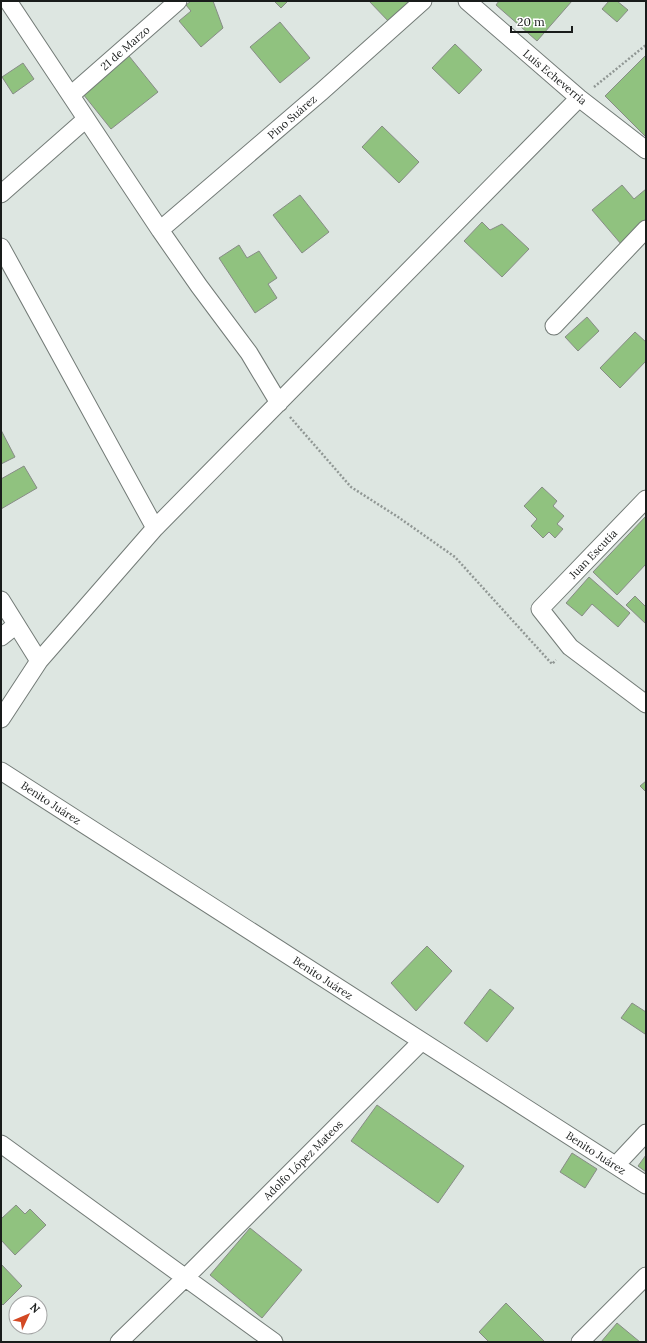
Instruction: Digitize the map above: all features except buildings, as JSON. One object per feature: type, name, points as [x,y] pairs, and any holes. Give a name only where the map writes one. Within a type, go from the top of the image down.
[{"type":"street","points":[[8,1],[160,230],[199,286],[249,353],[278,403]]},
{"type":"street","name":"21 de Marzo","points":[[71,95],[178,1]]},
{"type":"street","name":"Pino Suárez","points":[[160,230],[321,92],[423,1]]},
{"type":"street","name":"Luis Echeverría","points":[[467,1],[579,98],[646,150]]},
{"type":"street","points":[[1,720],[39,661],[155,528],[579,98]]},
{"type":"street","points":[[1,194],[86,119]]},
{"type":"street","points":[[554,326],[646,229]]},
{"type":"street","points":[[1,247],[155,528]]},
{"type":"street","name":"Juan Escutia","points":[[570,647],[540,609],[646,500]]},
{"type":"street","points":[[1,600],[39,661]]},
{"type":"street","points":[[1,637],[16,625]]},
{"type":"street","points":[[570,647],[646,704]]},
{"type":"street","name":"Benito Juárez","points":[[1,771],[646,1185]]},
{"type":"street","name":"Adolfo López Mateos","points":[[118,1342],[185,1278],[421,1042]]},
{"type":"street","points":[[616,1165],[646,1133]]},
{"type":"street","points":[[1,1144],[274,1342]]},
{"type":"street","points":[[580,1342],[646,1276]]},
{"type":"path","points":[[579,98],[646,44]]},
{"type":"path","points":[[278,403],[350,487],[398,517],[455,557],[552,664],[570,647]]}]
